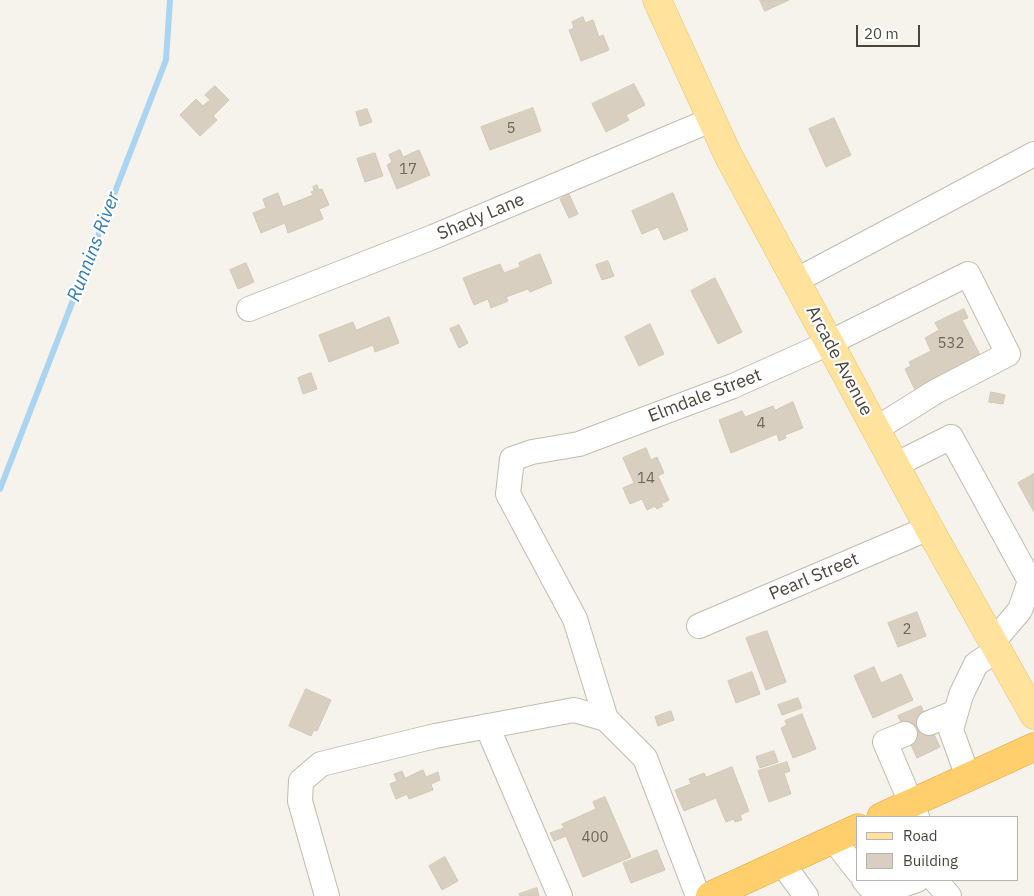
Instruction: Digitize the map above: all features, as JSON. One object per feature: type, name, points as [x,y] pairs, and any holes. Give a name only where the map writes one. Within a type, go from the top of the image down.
[{"type":"highway","points":[[886,816],[915,810],[968,777],[1034,747]]},
{"type":"highway","points":[[710,896],[856,829]]},
{"type":"main road","name":"Arcade Avenue","points":[[657,0],[728,155],[929,528],[1034,715]]},
{"type":"street","name":"Shady Lane","points":[[249,309],[433,237],[711,120]]},
{"type":"street","points":[[795,281],[1034,154]]},
{"type":"street","name":"Elmdale Street","points":[[606,719],[575,619],[508,494],[512,459],[532,452],[579,444],[734,386],[829,343],[968,274],[1008,354],[935,392],[876,429]]},
{"type":"street","points":[[895,465],[951,437],[1030,581],[1026,610],[995,646],[976,664],[961,695],[951,730],[968,777]]},
{"type":"street","name":"Pearl Street","points":[[699,626],[929,528]]},
{"type":"street","points":[[327,896],[300,801],[301,781],[322,764],[435,736],[574,710],[606,719],[645,758],[698,896]]},
{"type":"street","points":[[929,723],[956,712]]},
{"type":"street","points":[[487,726],[560,896]]},
{"type":"street","points":[[906,734],[886,742],[915,810]]},
{"type":"street","points":[[833,840],[856,869]]},
{"type":"street","points":[[782,863],[806,896]]},
{"type":"street","points":[[865,881],[869,886],[894,888],[914,881]]},
{"type":"street","points":[[936,881],[949,896]]},
{"type":"building","points":[[760,0],[789,0],[765,11]]},
{"type":"building","points":[[583,17],[585,23],[593,20],[599,37],[603,35],[609,50],[581,61],[569,30],[574,28],[572,22]]},
{"type":"building","points":[[634,84],[645,105],[626,115],[629,120],[606,132],[592,104]]},
{"type":"building","points":[[215,86],[229,100],[213,116],[217,120],[200,136],[180,115],[196,99],[203,106],[210,100],[205,95]]},
{"type":"building","points":[[533,108],[541,131],[490,150],[481,127]]},
{"type":"building","points":[[367,109],[372,122],[360,126],[356,112]]},
{"type":"building","points":[[834,118],[851,155],[826,167],[809,129]]},
{"type":"building","points":[[400,150],[403,157],[419,150],[430,175],[397,189],[387,165],[392,162],[389,155]]},
{"type":"building","points":[[375,153],[383,176],[365,182],[357,159]]},
{"type":"building","points":[[317,185],[319,190],[322,189],[329,205],[319,209],[323,219],[288,233],[285,223],[261,233],[253,213],[266,208],[263,199],[278,193],[283,207],[313,195],[311,192],[314,191],[313,187]]},
{"type":"building","points":[[673,193],[688,230],[664,240],[658,227],[642,234],[632,211]]},
{"type":"building","points":[[569,194],[578,214],[569,218],[560,199]]},
{"type":"building","points":[[540,254],[552,283],[530,292],[528,289],[506,297],[508,301],[491,308],[488,299],[474,305],[463,278],[500,264],[504,273],[520,267],[519,263]]},
{"type":"building","points":[[608,261],[614,276],[602,280],[596,265]]},
{"type":"building","points":[[246,263],[254,282],[238,289],[230,270]]},
{"type":"building","points":[[715,278],[742,332],[718,344],[691,291]]},
{"type":"building","points":[[964,309],[968,318],[962,320],[980,355],[961,365],[963,369],[916,392],[905,369],[911,366],[909,362],[931,351],[925,338],[939,330],[935,323]]},
{"type":"building","points":[[389,317],[399,343],[375,352],[373,345],[329,362],[319,335],[353,322],[356,330]]},
{"type":"building","points":[[650,324],[664,354],[639,366],[625,337]]},
{"type":"building","points":[[459,325],[468,343],[459,348],[450,329]]},
{"type":"building","points":[[311,373],[317,389],[303,394],[298,378]]},
{"type":"building","points":[[991,392],[1005,395],[1003,404],[989,402]]},
{"type":"building","points":[[793,402],[803,428],[785,435],[786,438],[779,441],[777,434],[731,453],[719,420],[742,411],[745,417],[773,406],[775,410]]},
{"type":"building","points":[[646,448],[651,460],[657,457],[664,473],[658,476],[669,500],[661,504],[663,506],[657,509],[655,506],[647,510],[642,499],[630,504],[623,488],[634,483],[623,458]]},
{"type":"building","points":[[1034,474],[1034,512],[1018,483]]},
{"type":"building","points":[[917,612],[926,636],[898,647],[888,623]]},
{"type":"building","points":[[767,631],[786,682],[766,690],[746,638]]},
{"type":"building","points":[[874,667],[881,683],[901,674],[913,700],[873,718],[854,676]]},
{"type":"building","points":[[752,672],[760,694],[736,703],[728,681]]},
{"type":"building","points":[[306,689],[331,700],[317,731],[314,730],[311,736],[289,726]]},
{"type":"building","points":[[798,698],[802,708],[782,715],[778,705]]},
{"type":"building","points":[[921,706],[940,747],[917,758],[898,716]]},
{"type":"building","points":[[671,711],[674,720],[658,726],[655,717]]},
{"type":"building","points":[[802,714],[816,749],[793,758],[781,728],[787,725],[785,721]]},
{"type":"building","points":[[774,751],[778,762],[760,768],[756,757]]},
{"type":"building","points":[[787,762],[790,771],[784,773],[791,794],[769,802],[758,771]]},
{"type":"building","points":[[732,767],[749,811],[740,815],[742,820],[735,822],[734,819],[726,822],[716,798],[684,811],[675,790],[691,784],[689,779],[704,773],[706,777]]},
{"type":"building","points":[[423,770],[426,777],[438,772],[440,780],[431,784],[433,790],[409,799],[407,794],[396,799],[390,784],[397,781],[394,774],[402,771],[405,778]]},
{"type":"building","points":[[605,797],[631,857],[583,877],[566,836],[554,841],[550,833],[564,828],[562,824],[596,809],[593,802]]},
{"type":"building","points":[[657,850],[665,870],[631,883],[623,863]]},
{"type":"building","points":[[445,857],[458,881],[442,890],[429,866]]},
{"type":"building","points":[[537,888],[539,896],[520,896],[519,894]]},
{"type":"waterway","name":"Runnins River","points":[[0,489],[166,60],[170,0]]}]
